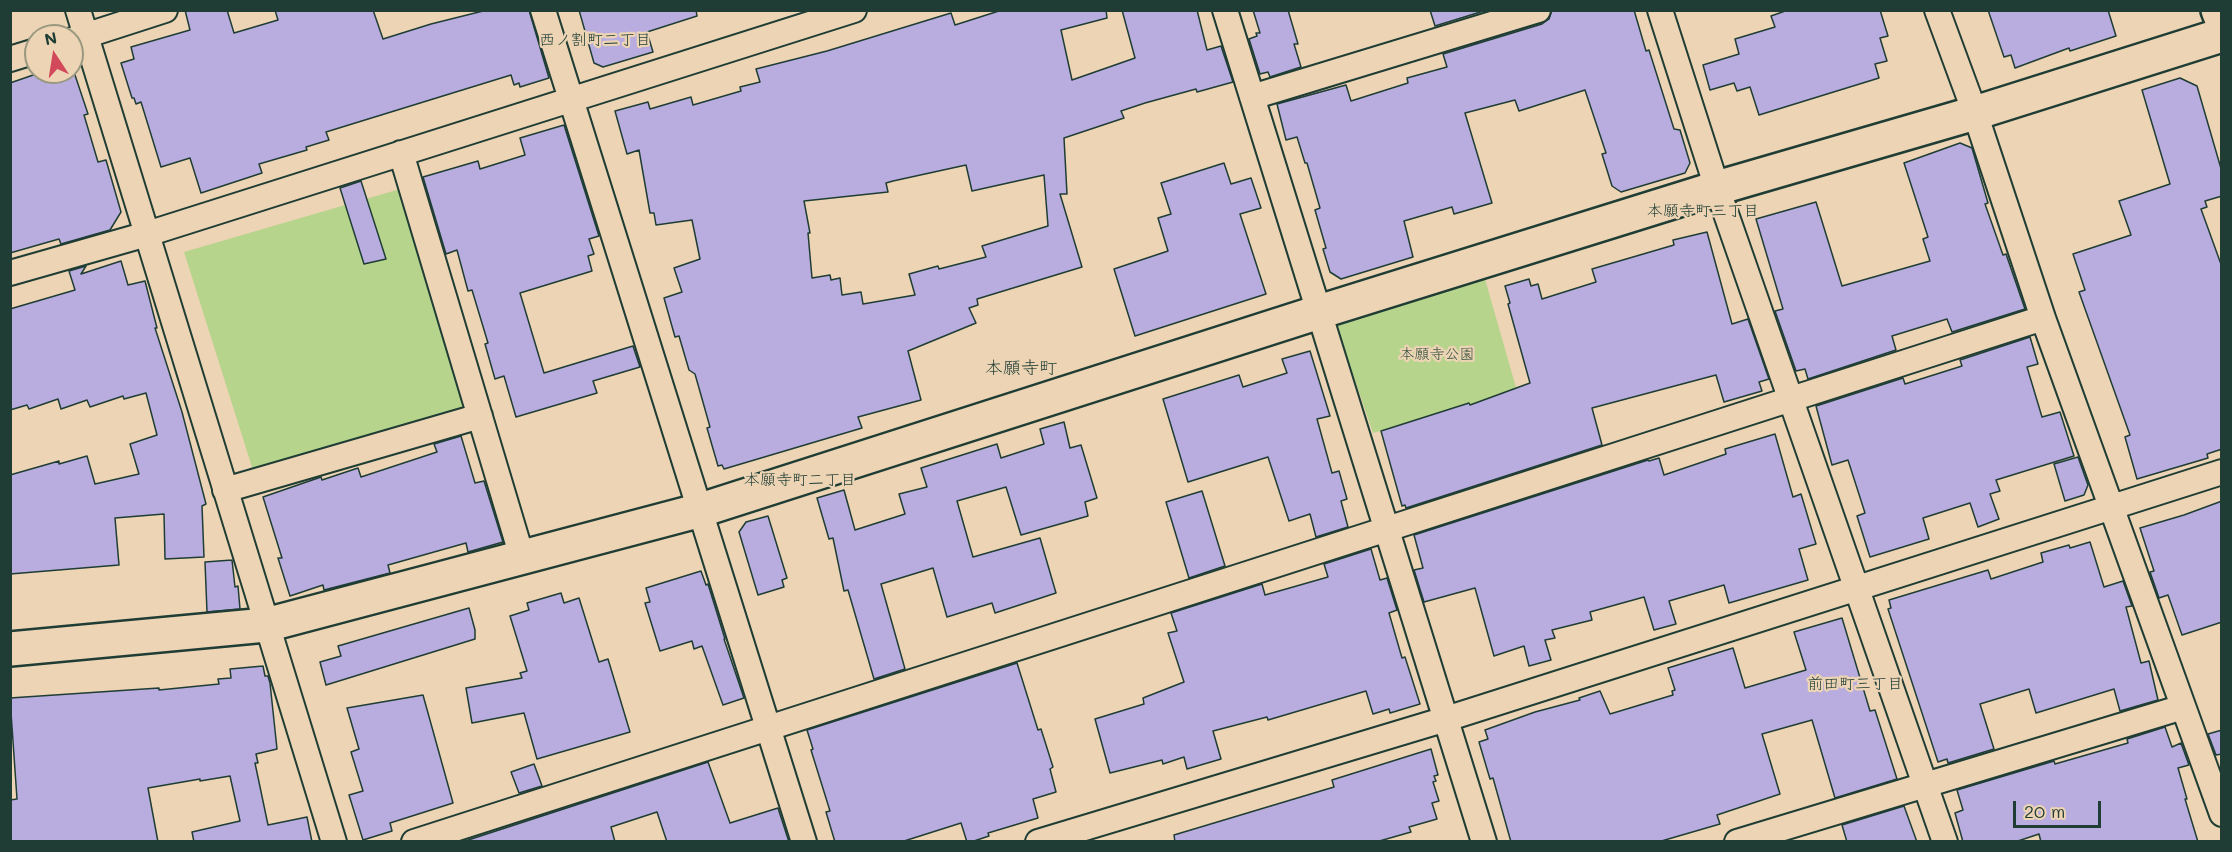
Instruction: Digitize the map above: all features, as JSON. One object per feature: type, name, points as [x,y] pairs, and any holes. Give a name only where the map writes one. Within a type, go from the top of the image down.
[{"type":"street","points":[[84,36],[165,10]]},
{"type":"street","points":[[543,10],[804,842]]},
{"type":"street","points":[[10,273],[147,234],[854,10]]},
{"type":"street","points":[[1225,10],[1484,842]]},
{"type":"street","points":[[1252,97],[1538,10]]},
{"type":"street","points":[[1660,10],[1717,188],[1945,842]]},
{"type":"street","points":[[1937,10],[1975,113],[2043,318],[2222,814]]},
{"type":"street","points":[[2218,10],[2222,20]]},
{"type":"street","points":[[10,649],[266,625],[701,510],[1319,312],[1717,188],[1975,113],[2222,35]]},
{"type":"street","points":[[84,52],[147,234],[334,842]]},
{"type":"street","points":[[401,153],[522,557]]},
{"type":"street","points":[[414,842],[2043,318]]},
{"type":"street","points":[[225,490],[480,416]]},
{"type":"street","points":[[1038,842],[1446,719],[2222,472]]},
{"type":"street","points":[[1737,842],[2183,707]]},
{"type":"green space","points":[[407,187],[469,419],[258,486],[184,252]]},
{"type":"green space","name":"本願寺公園","points":[[1485,279],[1517,391],[1373,433],[1336,325]]},
{"type":"building","points":[[185,10],[227,10],[234,33],[278,20],[275,10],[373,10],[383,39],[487,10],[529,10],[549,78],[520,87],[519,83],[514,85],[511,75],[326,132],[329,140],[306,147],[307,150],[259,164],[262,173],[201,193],[190,158],[161,167],[141,102],[136,104],[132,98],[121,63],[134,59],[131,47],[190,30]]},
{"type":"building","points":[[579,10],[696,10],[697,16],[647,32],[653,52],[603,67],[594,63]]},
{"type":"building","points":[[1002,10],[1106,10],[1107,18],[1061,30],[1072,80],[1135,58],[1122,10],[1197,10],[1207,50],[1221,46],[1233,82],[1145,103],[1121,111],[1124,118],[1064,138],[1067,194],[1060,194],[1082,267],[977,299],[978,305],[969,308],[976,323],[908,351],[921,400],[858,417],[862,428],[724,469],[722,465],[718,466],[695,374],[689,370],[679,336],[675,337],[664,298],[682,292],[674,268],[700,259],[692,220],[656,225],[654,213],[650,213],[639,150],[627,154],[615,111],[648,102],[650,109],[691,97],[693,105],[741,91],[740,87],[760,82],[756,69],[827,51],[951,13],[955,25]],"holes":[[[966,165],[972,191],[1044,175],[1048,226],[982,246],[986,257],[909,274],[915,295],[863,304],[861,292],[842,295],[840,278],[831,280],[830,275],[812,278],[808,233],[810,233],[804,201],[888,192],[886,183]]]},
{"type":"building","points":[[1253,10],[1288,10],[1298,44],[1294,44],[1301,67],[1270,77],[1268,72],[1260,74],[1249,39],[1257,36],[1256,33],[1260,33]]},
{"type":"building","points":[[1430,10],[1487,10],[1435,26]]},
{"type":"building","points":[[1552,10],[1634,10],[1674,129],[1680,130],[1690,163],[1685,173],[1621,192],[1612,186],[1602,154],[1606,153],[1585,90],[1519,111],[1515,100],[1465,113],[1492,203],[1454,214],[1452,207],[1404,221],[1413,257],[1341,279],[1330,272],[1315,210],[1320,208],[1307,163],[1305,163],[1297,137],[1286,140],[1277,104],[1346,85],[1351,101],[1408,83],[1407,78],[1447,67],[1443,54],[1542,24],[1549,19]]},
{"type":"building","points":[[1788,10],[1880,10],[1888,36],[1880,38],[1887,61],[1875,64],[1879,78],[1759,115],[1750,87],[1737,91],[1734,83],[1710,90],[1703,65],[1739,54],[1735,39],[1775,27],[1771,16]]},
{"type":"building","points":[[1988,10],[2108,10],[2116,36],[2070,51],[2069,48],[2015,68],[2011,55],[2004,57]]},
{"type":"building","points":[[24,78],[24,84],[78,84],[88,114],[84,115],[98,162],[106,160],[121,212],[110,230],[61,244],[59,239],[10,253],[10,83]]},
{"type":"building","points":[[2180,78],[2197,86],[2222,172],[2222,196],[2205,201],[2207,207],[2201,209],[2222,267],[2222,449],[2207,454],[2208,458],[2137,479],[2125,437],[2130,435],[2079,292],[2085,290],[2073,254],[2131,235],[2119,201],[2170,184],[2142,90]]},
{"type":"building","points":[[564,125],[599,236],[589,239],[594,254],[588,256],[592,271],[520,293],[544,373],[633,346],[640,367],[593,381],[597,393],[516,417],[504,376],[495,379],[485,344],[488,343],[472,290],[468,291],[457,250],[446,254],[423,177],[478,161],[480,169],[525,155],[520,138]]},
{"type":"building","points":[[1960,143],[1972,148],[1988,203],[1985,204],[2003,255],[2006,254],[2025,309],[1952,332],[1947,319],[1892,336],[1896,350],[1808,379],[1805,369],[1796,371],[1775,311],[1783,309],[1756,219],[1816,202],[1842,286],[1930,261],[1923,239],[1928,237],[1904,163]]},
{"type":"building","points":[[1224,163],[1231,184],[1251,178],[1261,208],[1240,214],[1266,294],[1135,336],[1114,269],[1168,251],[1158,218],[1171,214],[1161,183]]},
{"type":"building","points":[[361,181],[386,259],[364,264],[340,188]]},
{"type":"building","points":[[1707,232],[1732,324],[1748,319],[1769,379],[1759,382],[1762,391],[1724,402],[1716,375],[1592,408],[1602,445],[1406,508],[1405,505],[1402,506],[1381,431],[1469,403],[1470,405],[1530,383],[1505,286],[1529,279],[1531,286],[1538,284],[1542,299],[1596,282],[1592,269],[1674,245],[1673,240]]},
{"type":"building","points":[[121,261],[128,285],[145,281],[157,328],[155,328],[182,412],[206,504],[202,506],[204,557],[165,559],[164,514],[115,518],[119,565],[10,574],[10,475],[59,461],[59,464],[87,456],[95,484],[139,474],[130,444],[157,435],[146,393],[124,399],[123,396],[90,407],[87,400],[61,409],[58,399],[29,409],[27,405],[10,410],[10,309],[75,290],[69,271],[86,266],[81,274]]},
{"type":"building","points":[[2030,337],[2038,364],[2027,367],[2042,417],[2060,412],[2074,456],[1996,480],[2000,491],[1990,494],[1999,519],[1978,527],[1970,503],[1923,518],[1929,539],[1870,557],[1857,516],[1865,513],[1848,460],[1832,465],[1816,406],[1903,378],[1905,384],[1962,366],[1960,360]]},
{"type":"building","points":[[1310,351],[1330,416],[1317,419],[1332,473],[1339,471],[1347,499],[1341,501],[1348,527],[1316,537],[1310,514],[1289,521],[1268,457],[1188,482],[1163,399],[1239,375],[1243,387],[1287,373],[1282,359]]},
{"type":"building","points":[[1064,422],[1070,448],[1081,445],[1097,498],[1085,502],[1088,516],[1021,535],[1006,487],[957,501],[973,557],[1040,538],[1056,593],[995,613],[992,603],[947,617],[933,568],[881,584],[905,669],[874,679],[848,590],[844,591],[833,538],[829,539],[817,498],[844,490],[855,530],[905,514],[899,494],[927,487],[921,468],[997,444],[1001,458],[1044,444],[1040,429]]},
{"type":"building","points":[[1775,434],[1793,497],[1801,494],[1816,544],[1799,549],[1808,580],[1729,603],[1724,585],[1669,601],[1676,624],[1654,630],[1644,597],[1590,612],[1592,620],[1552,630],[1555,638],[1545,640],[1551,660],[1529,666],[1524,646],[1494,656],[1475,588],[1424,602],[1414,570],[1423,568],[1414,535],[1648,460],[1659,458],[1664,475],[1726,454],[1725,449]]},
{"type":"building","points":[[461,436],[475,483],[484,481],[503,542],[468,552],[466,543],[388,565],[390,573],[324,590],[323,585],[290,596],[278,558],[282,558],[263,497],[321,477],[322,480],[358,468],[361,477],[437,452],[434,444]]},
{"type":"building","points":[[2078,457],[2088,485],[2084,495],[2065,501],[2054,464]]},
{"type":"building","points":[[1202,491],[1225,566],[1189,578],[1166,502]]},
{"type":"building","points":[[2222,501],[2222,622],[2182,635],[2168,595],[2159,598],[2150,572],[2154,571],[2140,528]]},
{"type":"building","points":[[768,516],[787,578],[782,580],[784,587],[758,595],[739,532],[746,522]]},
{"type":"building","points":[[2090,542],[2104,587],[2123,581],[2132,606],[2126,607],[2141,663],[2149,661],[2158,700],[2120,711],[2114,689],[2036,713],[2029,689],[1980,704],[1994,749],[1948,763],[1947,759],[1938,762],[1888,609],[1891,608],[1889,600],[1988,570],[1991,579],[2043,562],[2041,553]]},
{"type":"building","points":[[1371,549],[1380,580],[1387,578],[1397,610],[1389,613],[1402,658],[1405,657],[1420,704],[1390,713],[1389,709],[1373,714],[1366,691],[1268,720],[1267,717],[1213,731],[1221,759],[1187,769],[1184,757],[1163,764],[1162,760],[1110,773],[1095,719],[1144,704],[1143,698],[1184,682],[1168,633],[1177,631],[1171,613],[1262,584],[1265,595],[1328,577],[1324,564]]},
{"type":"building","points":[[232,560],[240,609],[207,612],[205,562]]},
{"type":"building","points":[[701,571],[706,585],[708,584],[744,698],[723,705],[702,646],[694,649],[692,641],[660,651],[645,603],[650,602],[646,588]]},
{"type":"building","points":[[561,593],[564,603],[579,598],[599,662],[608,659],[630,732],[537,759],[524,713],[472,723],[466,688],[522,678],[520,673],[527,671],[510,616],[529,610],[527,603]]},
{"type":"building","points":[[469,608],[475,639],[326,685],[320,662],[341,656],[338,646]]},
{"type":"building","points":[[1842,618],[1870,711],[1875,710],[1897,779],[1835,798],[1812,720],[1762,734],[1780,794],[1717,815],[1720,824],[1658,842],[1511,842],[1493,778],[1490,779],[1479,742],[1488,739],[1485,730],[1535,712],[1580,700],[1579,698],[1600,691],[1610,714],[1673,695],[1672,691],[1675,690],[1668,668],[1733,648],[1745,688],[1806,670],[1794,632]]},
{"type":"building","points":[[1017,663],[1038,730],[1041,729],[1053,767],[1050,769],[1056,792],[1033,799],[1038,818],[988,833],[989,836],[971,842],[967,842],[961,823],[901,842],[835,842],[826,812],[830,811],[807,730]]},
{"type":"building","points":[[263,666],[265,676],[268,676],[270,683],[277,749],[256,754],[258,763],[255,763],[268,825],[307,817],[312,842],[194,842],[192,832],[240,821],[230,776],[148,788],[158,842],[10,842],[10,800],[17,799],[10,698],[159,688],[159,690],[219,684],[218,679],[231,678],[230,669]]},
{"type":"building","points":[[423,695],[453,803],[390,823],[392,831],[363,840],[349,795],[363,791],[351,752],[359,749],[347,708]]},
{"type":"building","points":[[2165,727],[2172,747],[2181,743],[2189,765],[2178,768],[2198,842],[2041,842],[2039,834],[2015,842],[1963,842],[1955,813],[1963,810],[1957,790],[2054,761],[2055,764],[2128,743],[2127,739]]},
{"type":"building","points":[[2222,730],[2222,754],[2216,755],[2208,734]]},
{"type":"building","points":[[1431,749],[1438,775],[1434,776],[1436,781],[1433,782],[1439,801],[1432,803],[1437,819],[1409,827],[1411,832],[1376,842],[1175,842],[1174,835],[1334,787],[1332,780]]},
{"type":"building","points":[[708,762],[730,823],[778,808],[789,842],[667,842],[657,812],[611,827],[615,842],[462,842]]},
{"type":"building","points":[[534,764],[542,786],[519,793],[511,772]]},
{"type":"building","points":[[1904,806],[1917,842],[1847,842],[1842,825]]},
{"type":"district","name":"西ノ割町二丁目","points":[[595,40]]},
{"type":"district","name":"本願寺町三丁目","points":[[1703,211]]},
{"type":"district","name":"本願寺町","points":[[1021,368]]},
{"type":"district","name":"本願寺町二丁目","points":[[800,480]]},
{"type":"district","name":"前田町三丁目","points":[[1855,684]]}]
